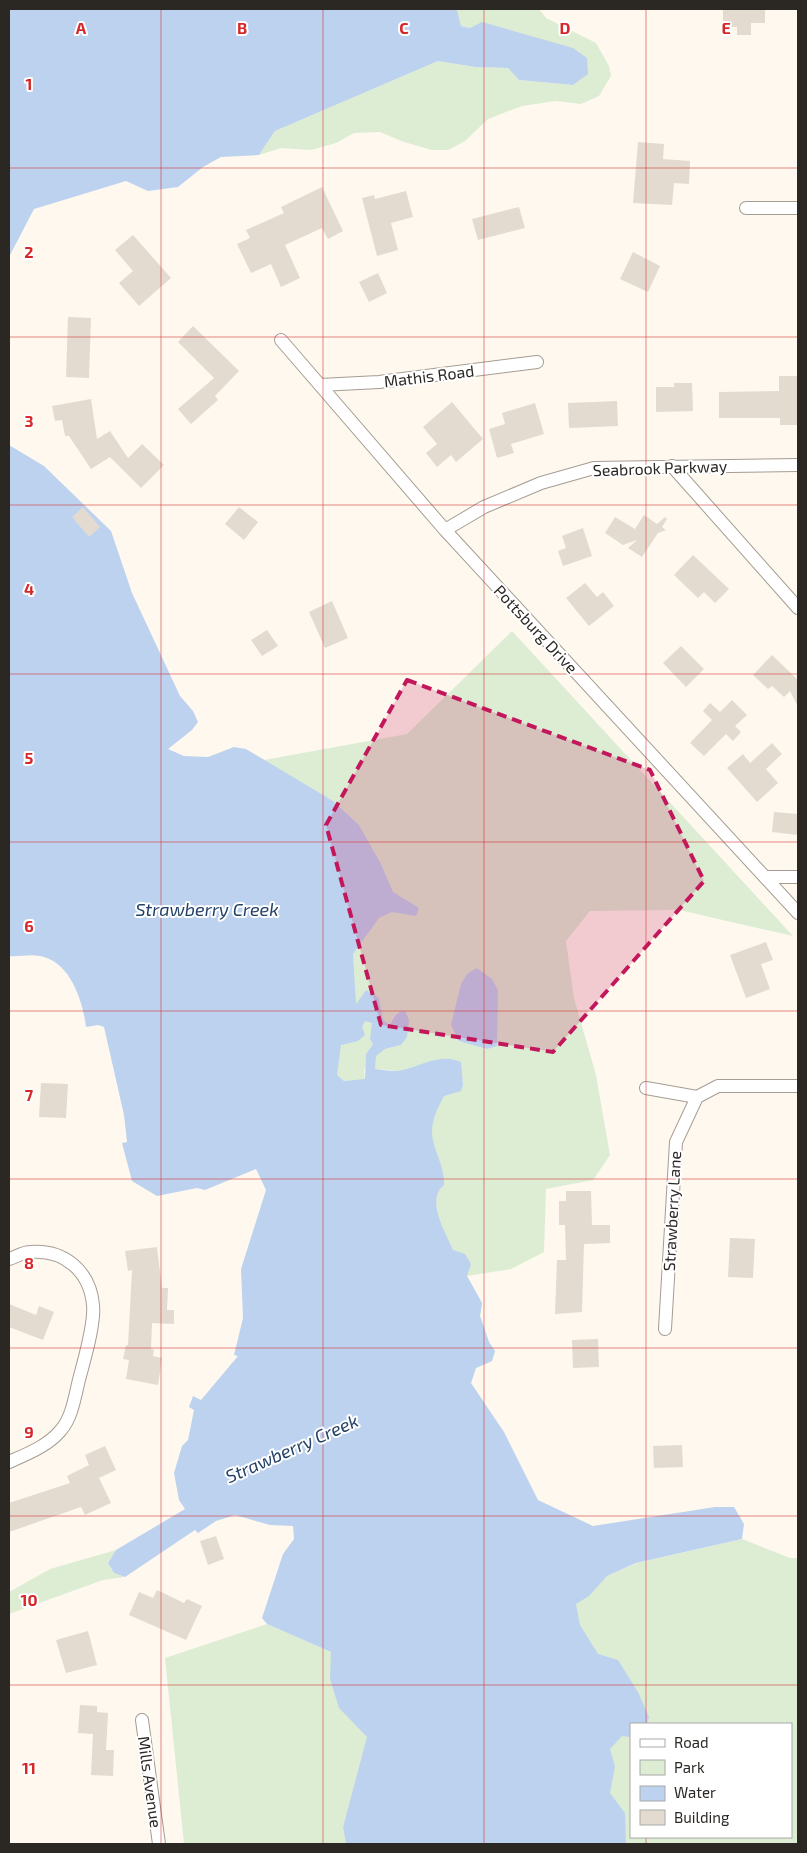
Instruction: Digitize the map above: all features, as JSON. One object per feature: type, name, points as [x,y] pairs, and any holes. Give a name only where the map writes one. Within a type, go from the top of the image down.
[{"type":"street","points":[[746,208],[798,208]]},
{"type":"street","name":"Pottsburg Drive","points":[[281,340],[445,530],[798,912]]},
{"type":"street","name":"Mathis Road","points":[[320,385],[379,382],[537,362]]},
{"type":"street","name":"Seabrook Parkway","points":[[445,530],[484,507],[542,482],[594,468],[798,465]]},
{"type":"street","points":[[672,466],[798,608]]},
{"type":"street","points":[[766,877],[798,877]]},
{"type":"street","points":[[646,1088],[697,1097],[718,1086],[798,1086]]},
{"type":"street","name":"Strawberry Lane","points":[[665,1330],[676,1142],[697,1097]]},
{"type":"street","points":[[9,1259],[29,1252],[51,1253],[70,1260],[80,1270],[89,1286],[93,1306],[88,1343],[71,1410],[62,1430],[50,1441],[9,1462]]},
{"type":"street","name":"Mills Avenue","points":[[142,1720],[159,1844]]},
{"type":"highlighted area","points":[[407,680],[650,770],[704,881],[553,1052],[381,1025],[326,825]]},
{"type":"green space","points":[[457,9],[539,9],[546,18],[596,43],[609,66],[611,76],[599,96],[581,104],[556,101],[522,106],[488,119],[465,141],[448,150],[432,150],[404,142],[380,132],[354,133],[336,143],[311,150],[281,148],[259,155],[275,131],[438,61],[475,67],[508,68],[519,80],[573,85],[470,28],[461,26]]},
{"type":"green space","points":[[512,631],[793,936],[679,910],[590,911],[566,941],[574,998],[596,1075],[610,1155],[593,1180],[546,1189],[544,1252],[511,1269],[467,1276],[482,1303],[480,1316],[489,1342],[495,1351],[492,1361],[476,1368],[471,1383],[455,1255],[424,1217],[436,1060],[401,1071],[375,1069],[375,1056],[385,1049],[401,1045],[398,1012],[393,1017],[390,1026],[364,1070],[365,1080],[344,1081],[337,1076],[264,760],[407,734]],"holes":[[[467,974],[487,1049],[476,1045]]]},
{"type":"green space","points":[[742,1539],[790,1558],[798,1558],[798,1844],[540,1844],[512,1627],[607,1576],[637,1563]]},
{"type":"green space","points":[[116,1550],[108,1563],[114,1573],[125,1577],[103,1580],[9,1614],[9,1592],[50,1569]]},
{"type":"green space","points":[[267,1624],[331,1652],[392,1649],[343,1827],[346,1844],[184,1844],[165,1658]]},
{"type":"water","points":[[9,9],[457,9],[461,26],[470,28],[482,22],[573,48],[587,58],[588,74],[573,85],[519,80],[508,68],[475,67],[438,61],[275,131],[259,155],[221,157],[203,167],[178,187],[148,191],[126,181],[34,209],[9,257]]},
{"type":"water","name":"Strawberry Creek","points":[[9,445],[44,466],[111,531],[132,593],[180,696],[193,711],[198,722],[192,730],[168,749],[184,756],[208,757],[234,747],[246,749],[333,801],[359,825],[381,864],[393,892],[419,908],[416,916],[392,912],[379,918],[353,954],[356,1004],[366,990],[379,998],[383,1020],[390,1025],[395,1015],[399,1012],[405,1011],[409,1020],[407,1037],[401,1045],[385,1049],[376,1056],[375,1069],[400,1071],[439,1059],[461,1062],[463,1085],[461,1091],[444,1096],[433,1122],[434,1145],[444,1178],[444,1185],[436,1199],[437,1208],[442,1226],[453,1250],[465,1254],[471,1264],[467,1276],[482,1303],[480,1316],[489,1342],[495,1351],[492,1361],[476,1368],[471,1383],[504,1432],[538,1500],[593,1526],[715,1507],[734,1507],[744,1524],[742,1539],[636,1563],[607,1576],[589,1596],[576,1604],[580,1625],[598,1654],[618,1660],[638,1692],[649,1717],[647,1723],[630,1723],[630,1737],[622,1736],[610,1749],[615,1766],[610,1793],[625,1813],[626,1844],[346,1844],[343,1827],[367,1737],[339,1708],[330,1679],[331,1652],[267,1624],[262,1618],[283,1554],[294,1539],[293,1526],[270,1525],[235,1515],[216,1521],[198,1533],[195,1530],[125,1577],[114,1573],[108,1563],[116,1550],[185,1509],[179,1500],[174,1473],[182,1446],[188,1440],[194,1410],[189,1407],[193,1396],[201,1400],[238,1356],[234,1355],[243,1318],[241,1269],[266,1190],[256,1169],[205,1190],[197,1188],[157,1196],[132,1181],[122,1143],[127,1142],[124,1115],[104,1027],[98,1025],[86,1027],[78,994],[67,974],[50,959],[32,955],[9,956]],"holes":[[[365,1021],[372,1023],[370,1039],[373,1044],[366,1054],[365,1079],[344,1081],[337,1075],[341,1045],[358,1041],[365,1035],[362,1027]]]},
{"type":"water","points":[[477,968],[492,979],[498,990],[497,1046],[487,1049],[459,1041],[451,1025],[461,984],[467,974]]},
{"type":"building","points":[[723,9],[765,9],[765,23],[751,23],[751,35],[737,35],[737,27],[723,27]]},
{"type":"building","points":[[638,142],[664,144],[663,159],[690,161],[689,184],[674,183],[672,205],[633,203]]},
{"type":"building","points":[[322,187],[343,231],[328,239],[322,228],[285,245],[300,278],[281,287],[271,264],[251,273],[237,244],[250,238],[246,230],[284,213],[281,207]]},
{"type":"building","points":[[406,191],[413,217],[391,223],[398,250],[377,256],[362,198],[374,195],[375,199]]},
{"type":"building","points":[[519,207],[525,228],[478,240],[472,219]]},
{"type":"building","points":[[133,235],[171,278],[139,306],[119,283],[133,271],[115,250]]},
{"type":"building","points":[[633,252],[660,266],[648,292],[620,279]]},
{"type":"building","points":[[378,273],[387,293],[369,302],[359,282]]},
{"type":"building","points":[[68,317],[91,318],[89,378],[66,377]]},
{"type":"building","points":[[193,326],[239,371],[215,396],[218,400],[191,424],[178,409],[214,378],[178,342]]},
{"type":"building","points":[[779,376],[798,376],[798,425],[780,425],[780,418],[719,418],[719,392],[779,391]]},
{"type":"building","points":[[674,383],[692,383],[693,411],[656,412],[656,387],[674,387]]},
{"type":"building","points":[[91,399],[97,439],[110,431],[128,458],[142,444],[164,465],[141,488],[110,457],[91,469],[69,436],[65,436],[62,420],[55,421],[52,406]]},
{"type":"building","points":[[617,401],[618,426],[569,428],[568,403]]},
{"type":"building","points":[[452,402],[483,439],[456,462],[451,455],[437,467],[426,453],[437,444],[423,427]]},
{"type":"building","points":[[535,403],[544,434],[511,444],[514,453],[497,458],[489,429],[505,424],[502,413]]},
{"type":"building","points":[[83,507],[100,527],[89,537],[72,517]]},
{"type":"building","points":[[239,507],[258,522],[244,540],[225,524]]},
{"type":"building","points":[[644,515],[657,524],[665,517],[667,519],[662,527],[666,530],[658,533],[642,557],[628,548],[637,540],[623,545],[605,533],[615,517],[635,529]]},
{"type":"building","points":[[583,528],[592,556],[563,566],[558,551],[566,548],[562,536]]},
{"type":"building","points":[[693,555],[729,589],[715,603],[704,592],[698,598],[674,575]]},
{"type":"building","points":[[585,583],[597,597],[603,592],[614,606],[589,626],[566,598]]},
{"type":"building","points":[[332,601],[348,638],[325,648],[309,612]]},
{"type":"building","points":[[267,630],[278,646],[262,656],[251,640]]},
{"type":"building","points":[[681,646],[704,669],[686,687],[663,663]]},
{"type":"building","points":[[772,655],[798,680],[798,707],[790,691],[784,697],[772,686],[768,689],[753,675]]},
{"type":"building","points":[[732,700],[747,715],[735,726],[741,732],[733,741],[726,734],[704,756],[690,743],[712,720],[703,711],[710,703],[720,712]]},
{"type":"building","points":[[772,743],[782,754],[766,769],[778,783],[757,802],[727,768],[743,754],[750,763]]},
{"type":"building","points":[[774,812],[798,814],[798,835],[772,832]]},
{"type":"building","points":[[766,942],[773,960],[761,964],[770,989],[746,998],[730,955]]},
{"type":"building","points":[[41,1083],[68,1084],[66,1118],[39,1117]]},
{"type":"building","points":[[566,1191],[591,1191],[592,1225],[610,1225],[610,1243],[584,1244],[582,1312],[555,1314],[557,1260],[566,1260],[565,1225],[559,1225],[559,1201],[566,1201]]},
{"type":"building","points":[[730,1238],[755,1239],[753,1278],[728,1277]]},
{"type":"building","points":[[157,1247],[162,1288],[168,1288],[167,1310],[174,1310],[174,1324],[152,1323],[151,1349],[154,1350],[153,1356],[162,1358],[158,1385],[126,1379],[129,1360],[123,1359],[126,1345],[128,1345],[132,1270],[128,1271],[125,1251]]},
{"type":"building","points":[[9,1304],[36,1315],[39,1306],[54,1312],[43,1340],[9,1327]]},
{"type":"building","points":[[598,1339],[599,1367],[573,1368],[572,1340]]},
{"type":"building","points":[[682,1445],[683,1467],[654,1468],[653,1446]]},
{"type":"building","points":[[105,1446],[116,1470],[99,1478],[111,1503],[85,1515],[81,1507],[9,1532],[9,1503],[70,1483],[67,1476],[89,1465],[85,1455]]},
{"type":"building","points":[[216,1536],[224,1559],[208,1565],[200,1541]]},
{"type":"building","points":[[157,1590],[184,1603],[187,1599],[202,1606],[186,1640],[129,1615],[139,1592],[153,1598]]},
{"type":"building","points":[[88,1631],[97,1665],[66,1673],[56,1640]]},
{"type":"building","points":[[80,1705],[97,1706],[97,1712],[108,1713],[106,1750],[114,1750],[113,1776],[91,1775],[93,1734],[78,1733]]}]
